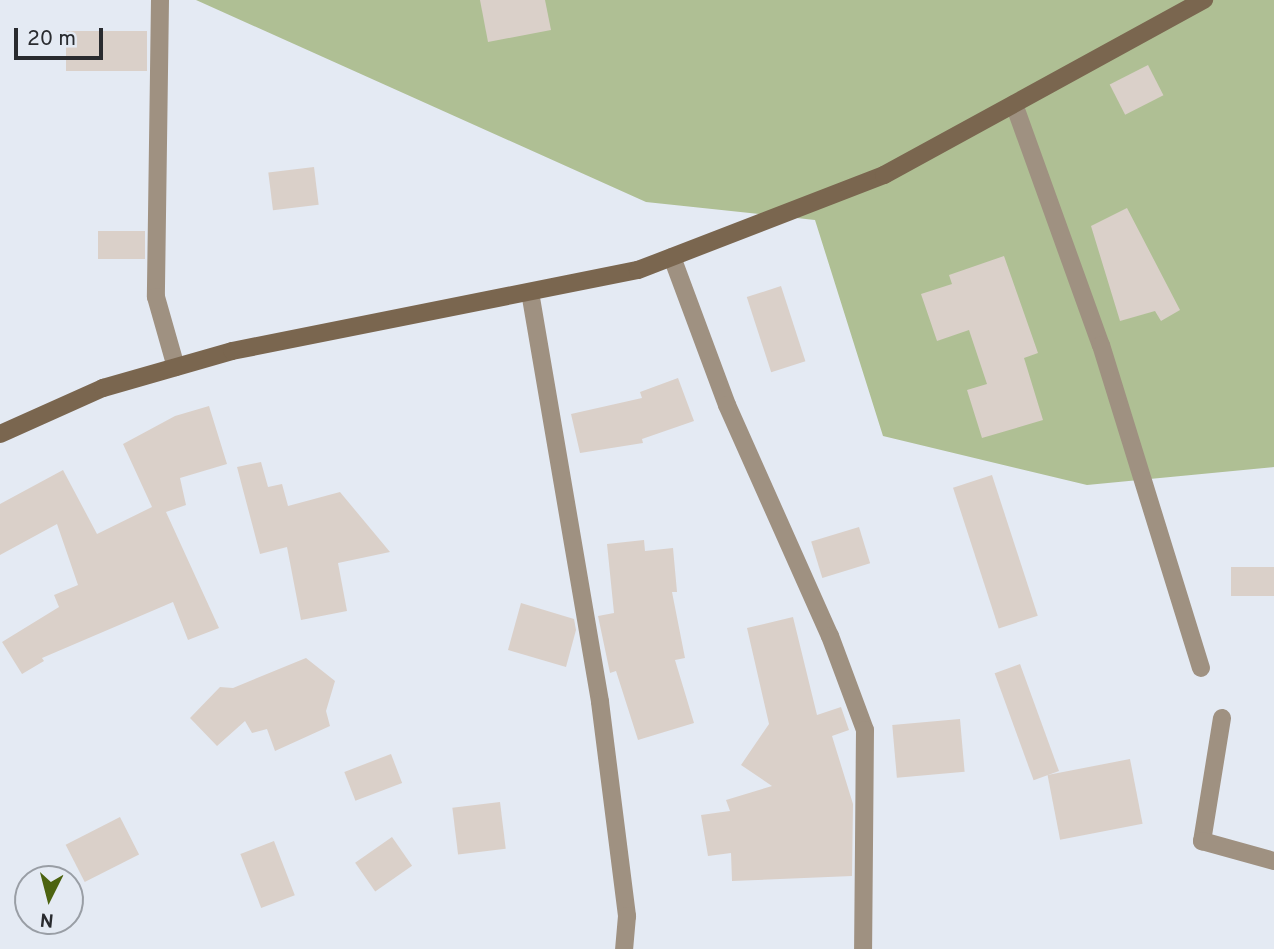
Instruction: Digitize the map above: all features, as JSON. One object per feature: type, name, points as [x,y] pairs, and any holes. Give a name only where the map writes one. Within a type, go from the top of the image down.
[{"type":"street","points":[[160,0],[156,297],[176,367]]},
{"type":"street","points":[[0,434],[103,388],[232,351],[638,270],[884,174],[1204,0]]},
{"type":"street","points":[[1014,104],[1101,345],[1201,668]]},
{"type":"street","points":[[673,257],[727,405],[830,636],[865,730],[863,949]]},
{"type":"street","points":[[530,292],[600,702],[627,916],[624,949]]},
{"type":"street","points":[[1222,718],[1202,841],[1274,861]]},
{"type":"green space","points":[[196,0],[1274,0],[1274,467],[1087,485],[883,436],[815,220],[646,202]]},
{"type":"building","points":[[480,0],[545,0],[551,30],[488,42]]},
{"type":"building","points":[[66,31],[147,31],[147,71],[66,71]]},
{"type":"building","points":[[1148,65],[1163,95],[1125,115],[1110,85]]},
{"type":"building","points":[[314,167],[319,205],[273,210],[268,173]]},
{"type":"building","points":[[1127,208],[1180,310],[1161,321],[1155,311],[1120,321],[1091,226]]},
{"type":"building","points":[[98,231],[145,231],[145,259],[98,259]]},
{"type":"building","points":[[1004,256],[1038,353],[1024,358],[1043,420],[982,438],[967,390],[987,384],[969,330],[937,341],[921,294],[952,284],[949,275]]},
{"type":"building","points":[[781,286],[805,361],[771,372],[747,297]]},
{"type":"building","points":[[678,378],[694,421],[642,439],[643,443],[580,453],[571,414],[642,398],[640,392]]},
{"type":"building","points":[[209,406],[227,464],[180,478],[186,505],[166,512],[219,628],[188,640],[173,602],[42,658],[44,661],[22,674],[2,642],[59,607],[54,595],[78,585],[57,524],[0,555],[0,504],[63,470],[97,534],[152,507],[123,444],[175,416]]},
{"type":"building","points":[[261,462],[268,487],[282,484],[288,506],[340,492],[390,552],[338,563],[347,611],[301,620],[287,547],[260,554],[237,467]]},
{"type":"building","points":[[992,475],[1038,616],[999,628],[953,488]]},
{"type":"building","points":[[859,527],[870,563],[822,578],[811,542]]},
{"type":"building","points":[[644,540],[645,551],[673,548],[677,592],[672,592],[685,658],[675,660],[694,723],[638,740],[616,671],[610,673],[598,616],[614,613],[607,544]]},
{"type":"building","points":[[1231,567],[1274,567],[1274,596],[1231,596]]},
{"type":"building","points":[[521,603],[574,619],[576,630],[566,667],[508,650]]},
{"type":"building","points":[[793,617],[817,715],[841,707],[849,730],[832,736],[853,804],[852,876],[732,881],[731,853],[708,856],[701,815],[730,811],[726,800],[772,786],[741,765],[769,724],[747,628]]},
{"type":"building","points":[[306,658],[335,681],[326,711],[330,726],[275,751],[267,729],[252,733],[245,721],[217,746],[190,718],[220,687],[233,688]]},
{"type":"building","points":[[1020,664],[1059,771],[1034,780],[995,673]]},
{"type":"building","points":[[960,719],[965,772],[897,778],[892,725]]},
{"type":"building","points":[[391,754],[402,783],[355,801],[344,772]]},
{"type":"building","points":[[1130,759],[1143,824],[1060,840],[1048,775]]},
{"type":"building","points":[[500,802],[506,849],[458,854],[452,808]]},
{"type":"building","points":[[120,817],[139,854],[85,882],[84,865],[76,865],[66,845]]},
{"type":"building","points":[[392,837],[412,866],[375,891],[355,863]]},
{"type":"building","points":[[274,841],[295,895],[261,908],[240,854]]}]
